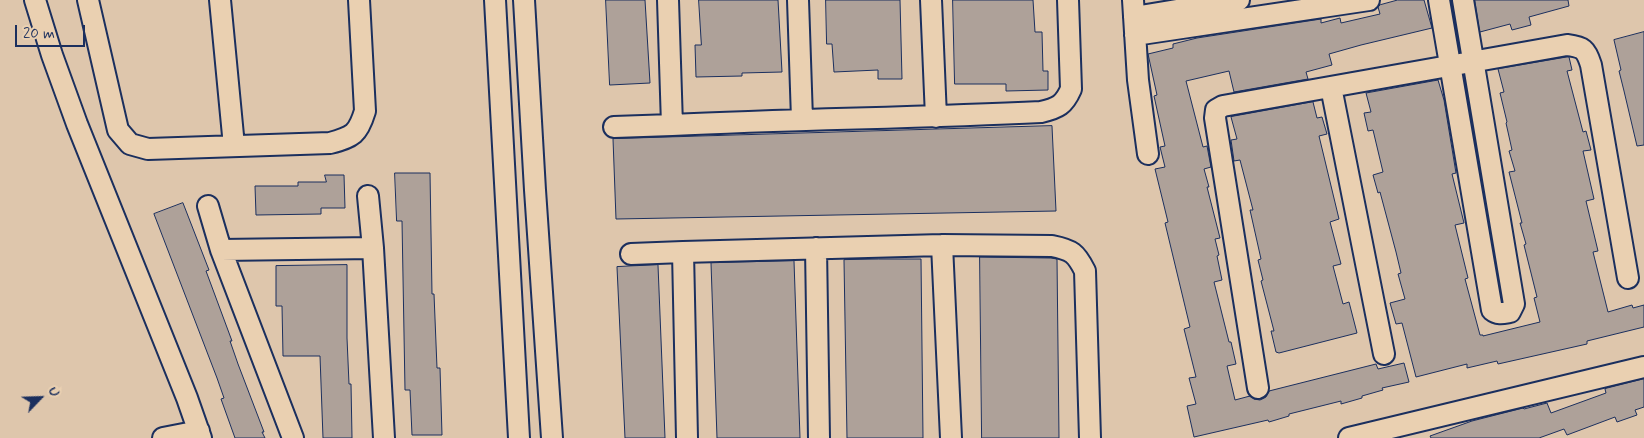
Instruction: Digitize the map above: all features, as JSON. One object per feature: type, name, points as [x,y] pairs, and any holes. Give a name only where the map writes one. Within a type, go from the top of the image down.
[{"type":"street","points":[[34,0],[77,124],[200,435],[163,438]]},
{"type":"street","points":[[88,0],[118,130],[130,144],[148,149],[330,143],[348,138],[360,127],[365,111],[359,0]]},
{"type":"street","points":[[220,0],[234,146]]},
{"type":"street","points":[[495,0],[519,438]]},
{"type":"street","points":[[524,0],[534,190],[552,438]]},
{"type":"street","points":[[668,0],[672,124]]},
{"type":"street","points":[[798,0],[802,119]]},
{"type":"street","points":[[931,0],[936,117]]},
{"type":"street","points":[[614,127],[1041,112],[1054,108],[1066,100],[1071,88],[1068,0]]},
{"type":"street","points":[[1134,17],[1239,0]]},
{"type":"street","points":[[1134,17],[1369,0]]},
{"type":"street","points":[[1440,0],[1492,310],[1496,313],[1503,313],[1510,312],[1514,304],[1463,0]]},
{"type":"street","points":[[1134,17],[1138,80],[1148,154]]},
{"type":"street","points":[[1258,388],[1214,118],[1216,110],[1232,103],[1331,88],[1567,45],[1579,46],[1587,52],[1591,65],[1628,278]]},
{"type":"street","points":[[1331,88],[1384,354]]},
{"type":"street","points":[[505,192],[534,190]]},
{"type":"street","points":[[368,196],[373,248],[384,438]]},
{"type":"street","points":[[208,206],[221,250],[293,438]]},
{"type":"street","points":[[1479,235],[1502,232]]},
{"type":"street","points":[[942,245],[951,438]]},
{"type":"street","points":[[631,254],[942,245],[1052,246],[1069,249],[1079,258],[1084,271],[1090,438]]},
{"type":"street","points":[[221,250],[373,248]]},
{"type":"street","points":[[816,248],[819,438]]},
{"type":"street","points":[[683,252],[687,438]]},
{"type":"street","points":[[1349,438],[1644,367]]},
{"type":"building","points":[[606,0],[645,0],[650,83],[610,85]]},
{"type":"building","points":[[699,0],[778,0],[782,72],[742,73],[742,76],[696,77],[695,45],[701,45]]},
{"type":"building","points":[[826,0],[900,0],[902,79],[878,79],[878,70],[834,72],[832,44],[827,44]]},
{"type":"building","points":[[953,0],[1033,0],[1035,32],[1042,32],[1043,71],[1048,71],[1048,90],[1006,91],[1006,84],[955,84]]},
{"type":"building","points":[[1398,0],[1424,0],[1432,28],[1329,54],[1332,65],[1306,72],[1308,79],[1234,92],[1229,71],[1186,81],[1203,147],[1207,146],[1211,167],[1204,169],[1220,238],[1215,239],[1222,280],[1214,282],[1236,364],[1227,366],[1235,400],[1250,396],[1260,400],[1266,397],[1269,391],[1376,364],[1378,369],[1404,363],[1409,382],[1382,388],[1383,390],[1341,404],[1341,401],[1289,414],[1289,416],[1269,422],[1268,420],[1194,437],[1187,406],[1196,404],[1189,378],[1196,377],[1184,329],[1190,327],[1165,223],[1168,222],[1155,169],[1165,167],[1160,147],[1165,146],[1154,96],[1157,95],[1148,54],[1173,48],[1173,44],[1197,38],[1321,19],[1321,23],[1340,18],[1341,23],[1380,14],[1378,7],[1380,5]]},
{"type":"building","points":[[1475,0],[1568,0],[1569,6],[1529,17],[1531,25],[1512,30],[1510,24],[1480,32]]},
{"type":"building","points":[[1644,32],[1644,145],[1637,146],[1619,71],[1621,70],[1614,40]]},
{"type":"building","points":[[1569,57],[1572,70],[1567,71],[1583,132],[1586,131],[1591,150],[1583,151],[1594,199],[1586,201],[1598,251],[1593,252],[1608,312],[1632,305],[1633,308],[1644,305],[1644,327],[1587,341],[1587,344],[1498,364],[1497,361],[1467,368],[1467,364],[1416,377],[1402,323],[1396,324],[1390,303],[1405,299],[1398,274],[1401,273],[1396,252],[1380,192],[1378,193],[1373,175],[1383,172],[1373,130],[1368,131],[1364,113],[1371,112],[1366,93],[1438,80],[1444,100],[1456,173],[1452,174],[1464,223],[1455,225],[1468,278],[1465,279],[1480,335],[1483,336],[1540,322],[1534,298],[1537,297],[1520,223],[1522,223],[1509,172],[1515,171],[1509,151],[1512,150],[1500,93],[1504,92],[1498,69]]},
{"type":"building","points":[[1313,102],[1317,118],[1322,117],[1327,134],[1319,136],[1339,219],[1330,222],[1341,264],[1333,266],[1343,304],[1349,302],[1357,333],[1279,353],[1276,352],[1271,331],[1274,331],[1261,281],[1263,280],[1258,260],[1261,259],[1250,210],[1253,210],[1240,160],[1234,161],[1231,140],[1237,139],[1231,117]]},
{"type":"building","points":[[1052,126],[1056,211],[616,219],[613,139]]},
{"type":"building","points":[[395,173],[430,173],[432,294],[434,294],[437,368],[440,368],[442,435],[412,435],[410,390],[405,390],[402,221],[397,221]]},
{"type":"building","points":[[325,175],[344,175],[345,208],[321,208],[321,214],[256,215],[255,186],[298,186],[298,182],[326,182]]},
{"type":"building","points":[[183,203],[209,270],[206,271],[265,438],[235,438],[221,399],[224,398],[217,378],[154,214]]},
{"type":"building","points":[[980,257],[1057,259],[1059,438],[982,438]]},
{"type":"building","points":[[921,259],[923,438],[847,438],[844,260]]},
{"type":"building","points":[[794,261],[800,438],[717,438],[711,263]]},
{"type":"building","points":[[347,265],[347,338],[349,384],[351,384],[352,438],[323,438],[320,356],[283,356],[282,306],[276,306],[276,266]]},
{"type":"building","points":[[658,265],[665,438],[625,438],[617,267]]},
{"type":"building","points":[[1644,379],[1644,407],[1635,410],[1637,415],[1617,422],[1615,417],[1567,435],[1564,429],[1539,438],[1431,438],[1430,436],[1472,421],[1547,403],[1551,413],[1606,393],[1605,389]]}]
